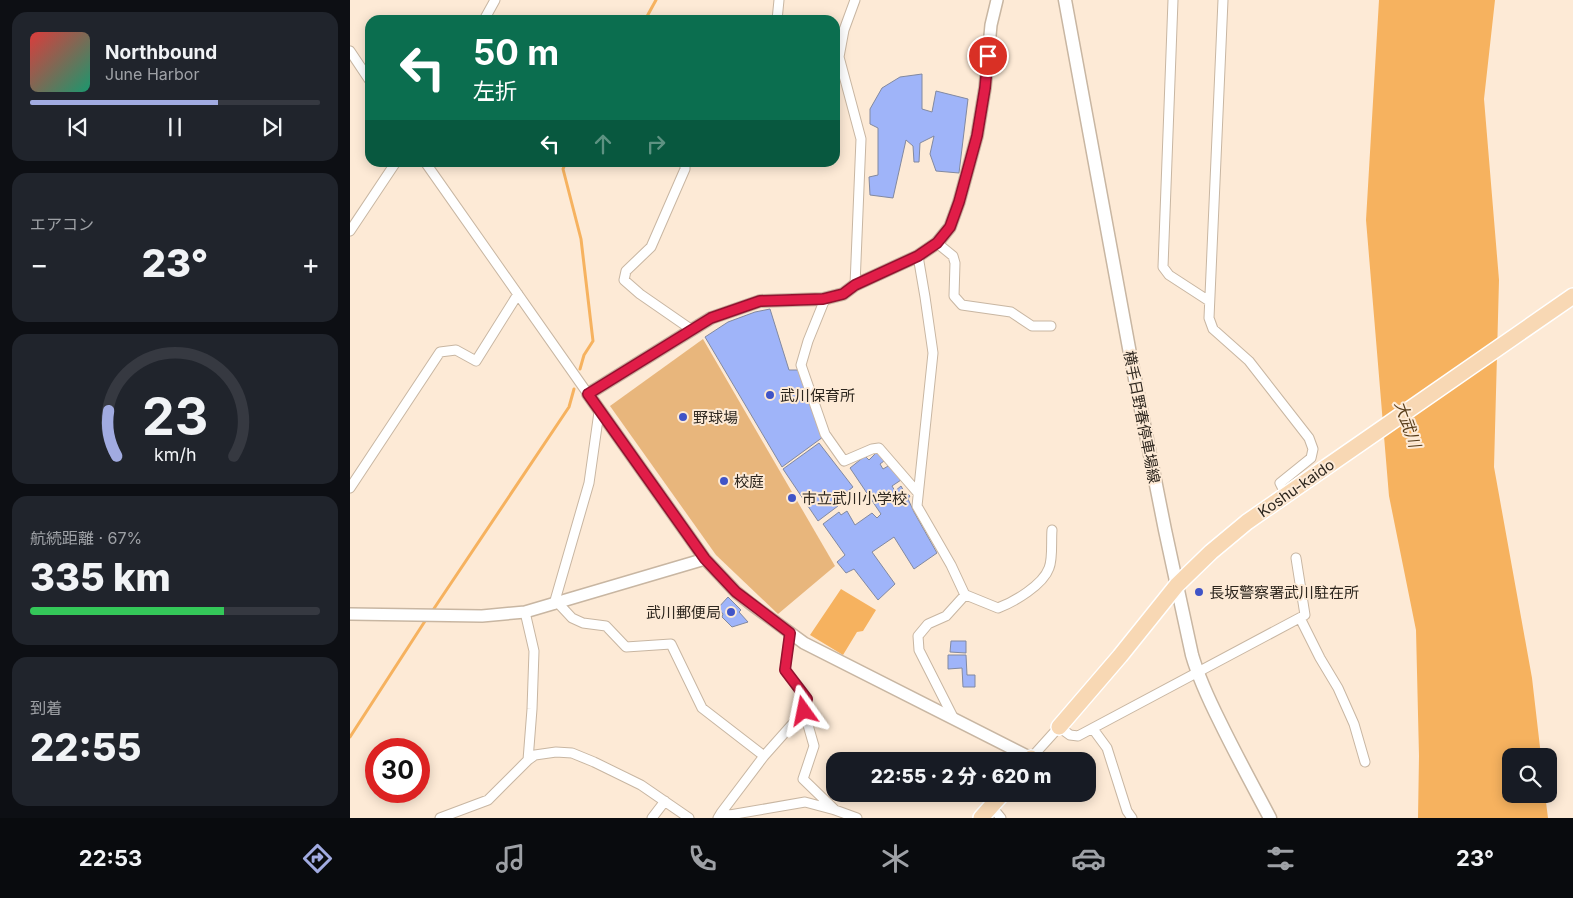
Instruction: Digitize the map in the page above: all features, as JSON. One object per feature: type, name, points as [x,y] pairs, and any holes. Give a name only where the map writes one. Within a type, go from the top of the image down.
[{"type":"highway","name":"Koshu-kaido","points":[[1059,727],[1120,656],[1177,585],[1211,552],[1247,522],[1573,296]]},
{"type":"highway","points":[[980,818],[996,812]]},
{"type":"main road","name":"横手日野春停車場線","points":[[1065,0],[1130,359],[1197,673],[1245,772],[1270,818]]},
{"type":"street","points":[[487,15],[495,0]]},
{"type":"street","points":[[778,15],[779,0]]},
{"type":"street","points":[[840,52],[844,30],[855,0]]},
{"type":"street","points":[[588,394],[711,318],[760,301],[825,299],[843,294],[855,285],[918,256],[937,243],[950,227],[959,202],[977,136],[985,88],[991,25],[997,0]]},
{"type":"street","points":[[1173,0],[1163,267],[1169,276],[1210,300]]},
{"type":"street","points":[[1223,0],[1209,318],[1213,329],[1248,361],[1309,438],[1313,449],[1311,458],[1280,483],[1286,495]]},
{"type":"street","points":[[350,50],[365,73]]},
{"type":"street","points":[[840,61],[861,139],[855,285]]},
{"type":"street","points":[[350,231],[393,167]]},
{"type":"street","points":[[429,167],[588,394],[598,412],[705,559],[736,592],[804,643],[954,719],[1014,752]]},
{"type":"street","points":[[685,167],[651,247],[626,271],[624,280],[640,294],[692,330]]},
{"type":"street","points":[[937,243],[953,256],[955,263],[954,296],[962,305],[1011,312],[1032,326],[1051,326]]},
{"type":"street","points":[[918,256],[933,353],[917,506],[951,565],[965,595],[946,616],[928,624],[918,636],[918,650],[954,719]]},
{"type":"street","points":[[350,488],[440,352],[456,350],[476,361],[518,294]]},
{"type":"street","points":[[825,299],[808,341],[801,365],[825,434],[844,461],[879,448],[918,493]]},
{"type":"street","points":[[556,603],[589,483],[598,412]]},
{"type":"street","points":[[966,595],[998,608],[1013,602],[1044,578],[1050,567],[1052,530]]},
{"type":"street","points":[[1036,752],[1059,727],[1070,735],[1078,736],[1305,615],[1296,558]]},
{"type":"street","points":[[350,614],[482,616],[525,612],[705,559]]},
{"type":"street","points":[[556,603],[572,618],[583,623],[606,626],[626,647],[671,644],[702,708],[764,756]]},
{"type":"street","points":[[525,612],[534,651],[528,760]]},
{"type":"street","points":[[1300,618],[1320,658],[1338,688],[1354,724],[1365,762]]},
{"type":"street","points":[[720,816],[764,756],[804,711],[807,699],[785,670],[790,633]]},
{"type":"street","points":[[804,711],[814,746],[803,779],[835,810]]},
{"type":"street","points":[[1093,729],[1107,748],[1127,810],[1132,818]]},
{"type":"street","points":[[440,818],[488,800],[535,755],[556,752],[572,753],[641,785],[689,818]]},
{"type":"street","points":[[652,818],[665,801]]},
{"type":"street","points":[[720,816],[805,802],[857,818]]},
{"type":"shaded area","name":"校庭","points":[[703,339],[835,566],[778,614],[716,555],[610,406]]},
{"type":"water","name":"大武川","points":[[1379,0],[1495,0],[1484,99],[1499,280],[1494,467],[1532,678],[1540,748],[1502,748],[1502,803],[1546,803],[1548,818],[1418,818],[1419,756],[1416,630],[1389,496],[1366,220]]},
{"type":"water","points":[[841,589],[876,610],[863,631],[857,632],[843,655],[810,635]]},
{"type":"building","points":[[922,74],[922,109],[932,112],[936,91],[968,99],[959,173],[936,171],[930,154],[934,136],[920,143],[919,162],[914,162],[913,146],[906,140],[893,198],[870,195],[869,177],[878,175],[878,128],[870,124],[870,109],[882,88],[900,77]]},
{"type":"building","name":"武川保育所","points":[[770,309],[789,370],[802,370],[823,437],[782,467],[705,337],[728,322],[755,312]]},
{"type":"building","points":[[819,443],[853,487],[836,501],[838,506],[818,521],[783,469]]},
{"type":"building","points":[[877,452],[884,461],[880,464],[883,469],[890,465],[901,480],[892,486],[895,491],[901,486],[906,495],[910,496],[908,499],[914,512],[937,553],[914,569],[894,537],[872,552],[895,584],[878,600],[854,569],[846,573],[837,562],[845,555],[823,524],[839,512],[841,515],[847,511],[855,525],[872,513],[877,518],[881,514],[850,468],[865,456],[869,460]]},
{"type":"building","points":[[728,597],[741,610],[739,612],[748,622],[732,627],[722,617],[723,614],[718,608]]},
{"type":"building","points":[[951,641],[966,641],[966,653],[950,652]]},
{"type":"building","points":[[948,655],[966,655],[967,675],[975,675],[975,687],[963,687],[962,668],[948,669]]},
{"type":"waterway","points":[[648,15],[656,0]]},
{"type":"waterway","points":[[564,167],[581,239],[593,341],[584,355],[580,369]]},
{"type":"waterway","points":[[431,613],[569,407],[574,389]]},
{"type":"waterway","points":[[350,737],[427,618]]},
{"type":"place","name":"武川保育所","points":[[770,395]]},
{"type":"place","name":"野球場","points":[[683,417]]},
{"type":"place","name":"校庭","points":[[724,481]]},
{"type":"place","name":"市立武川小学校","points":[[792,498]]},
{"type":"place","name":"長坂警察署武川駐在所","points":[[1199,592]]},
{"type":"place","name":"武川郵便局","points":[[731,612]]},
{"type":"route","points":[[804,711],[807,699],[785,670],[790,633],[736,592],[705,559],[598,412],[588,394],[711,318],[760,301],[823,299],[843,294],[855,285],[918,256],[937,243],[950,227],[959,202],[977,136],[988,56]]}]
